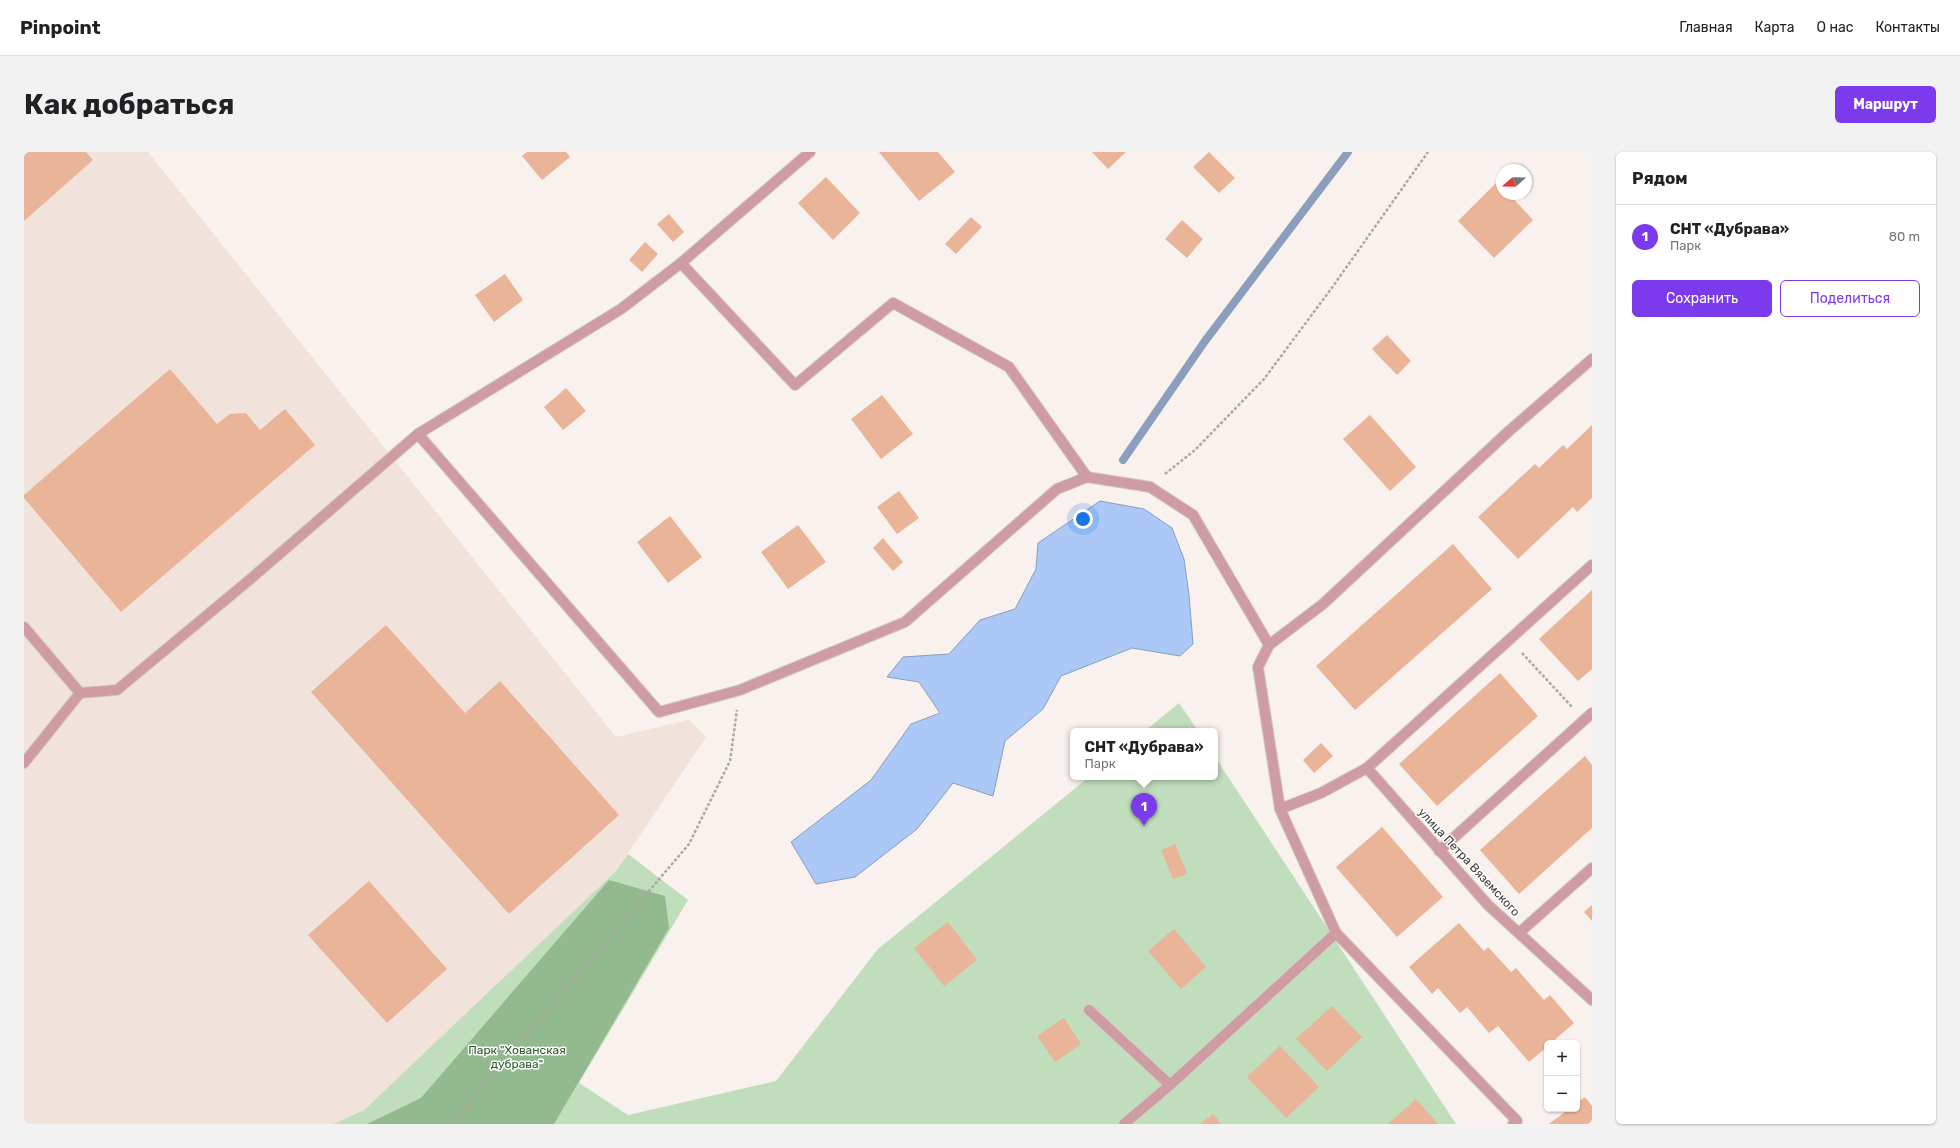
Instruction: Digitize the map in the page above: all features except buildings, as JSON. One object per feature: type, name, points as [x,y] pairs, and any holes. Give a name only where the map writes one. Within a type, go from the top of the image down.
[{"type":"street","points":[[24,763],[80,693],[117,690],[254,576],[418,434],[621,309],[681,263],[810,152]]},
{"type":"street","points":[[681,263],[794,385],[893,302],[1009,368],[1087,477]]},
{"type":"street","points":[[1513,1124],[1517,1120],[1336,933],[1280,810],[1258,667],[1269,645],[1323,604],[1509,432],[1592,359]]},
{"type":"street","points":[[418,434],[659,712],[740,690],[905,622],[1057,489],[1087,477],[1150,487],[1193,515],[1269,645]]},
{"type":"street","points":[[1280,810],[1321,793],[1367,768],[1592,565]]},
{"type":"street","points":[[24,627],[80,693]]},
{"type":"street","points":[[1439,850],[1588,717]]},
{"type":"street","name":"улица Петра Вяземского","points":[[1367,768],[1488,905],[1592,1000]]},
{"type":"street","points":[[1519,934],[1592,868]]},
{"type":"street","points":[[1124,1124],[1170,1085],[1336,933]]},
{"type":"street","points":[[1089,1010],[1170,1085]]},
{"type":"path","points":[[1150,487],[1195,450],[1264,379],[1332,289],[1428,152]]},
{"type":"path","points":[[1509,640],[1588,717]]},
{"type":"path","points":[[451,1124],[689,844],[730,761],[740,690]]},
{"type":"shaded area","points":[[24,152],[148,152],[616,737],[689,720],[706,737],[615,872],[364,1110],[333,1124],[24,1124]]},
{"type":"green space","points":[[1179,703],[1196,728],[1149,728]]},
{"type":"green space","points":[[1218,762],[1456,1124],[333,1124],[364,1110],[615,872],[628,854],[688,900],[579,1083],[628,1115],[776,1081],[878,949],[1085,780],[1218,780]]},
{"type":"green space","name":"Парк \"Хованская дубрава\"","points":[[609,880],[665,896],[669,928],[554,1124],[367,1124],[421,1098]]},
{"type":"water","points":[[1100,501],[1144,509],[1172,528],[1184,559],[1193,644],[1180,656],[1132,648],[1061,676],[1043,709],[1005,741],[993,796],[953,783],[917,829],[855,877],[816,884],[791,842],[871,780],[911,724],[940,713],[919,682],[887,677],[903,657],[949,654],[980,620],[1015,609],[1036,569],[1038,543]]},
{"type":"waterway","points":[[1123,460],[1205,341],[1348,152]]},
{"type":"place","name":"СНТ «Дубрава»","points":[[1144,826]]}]
